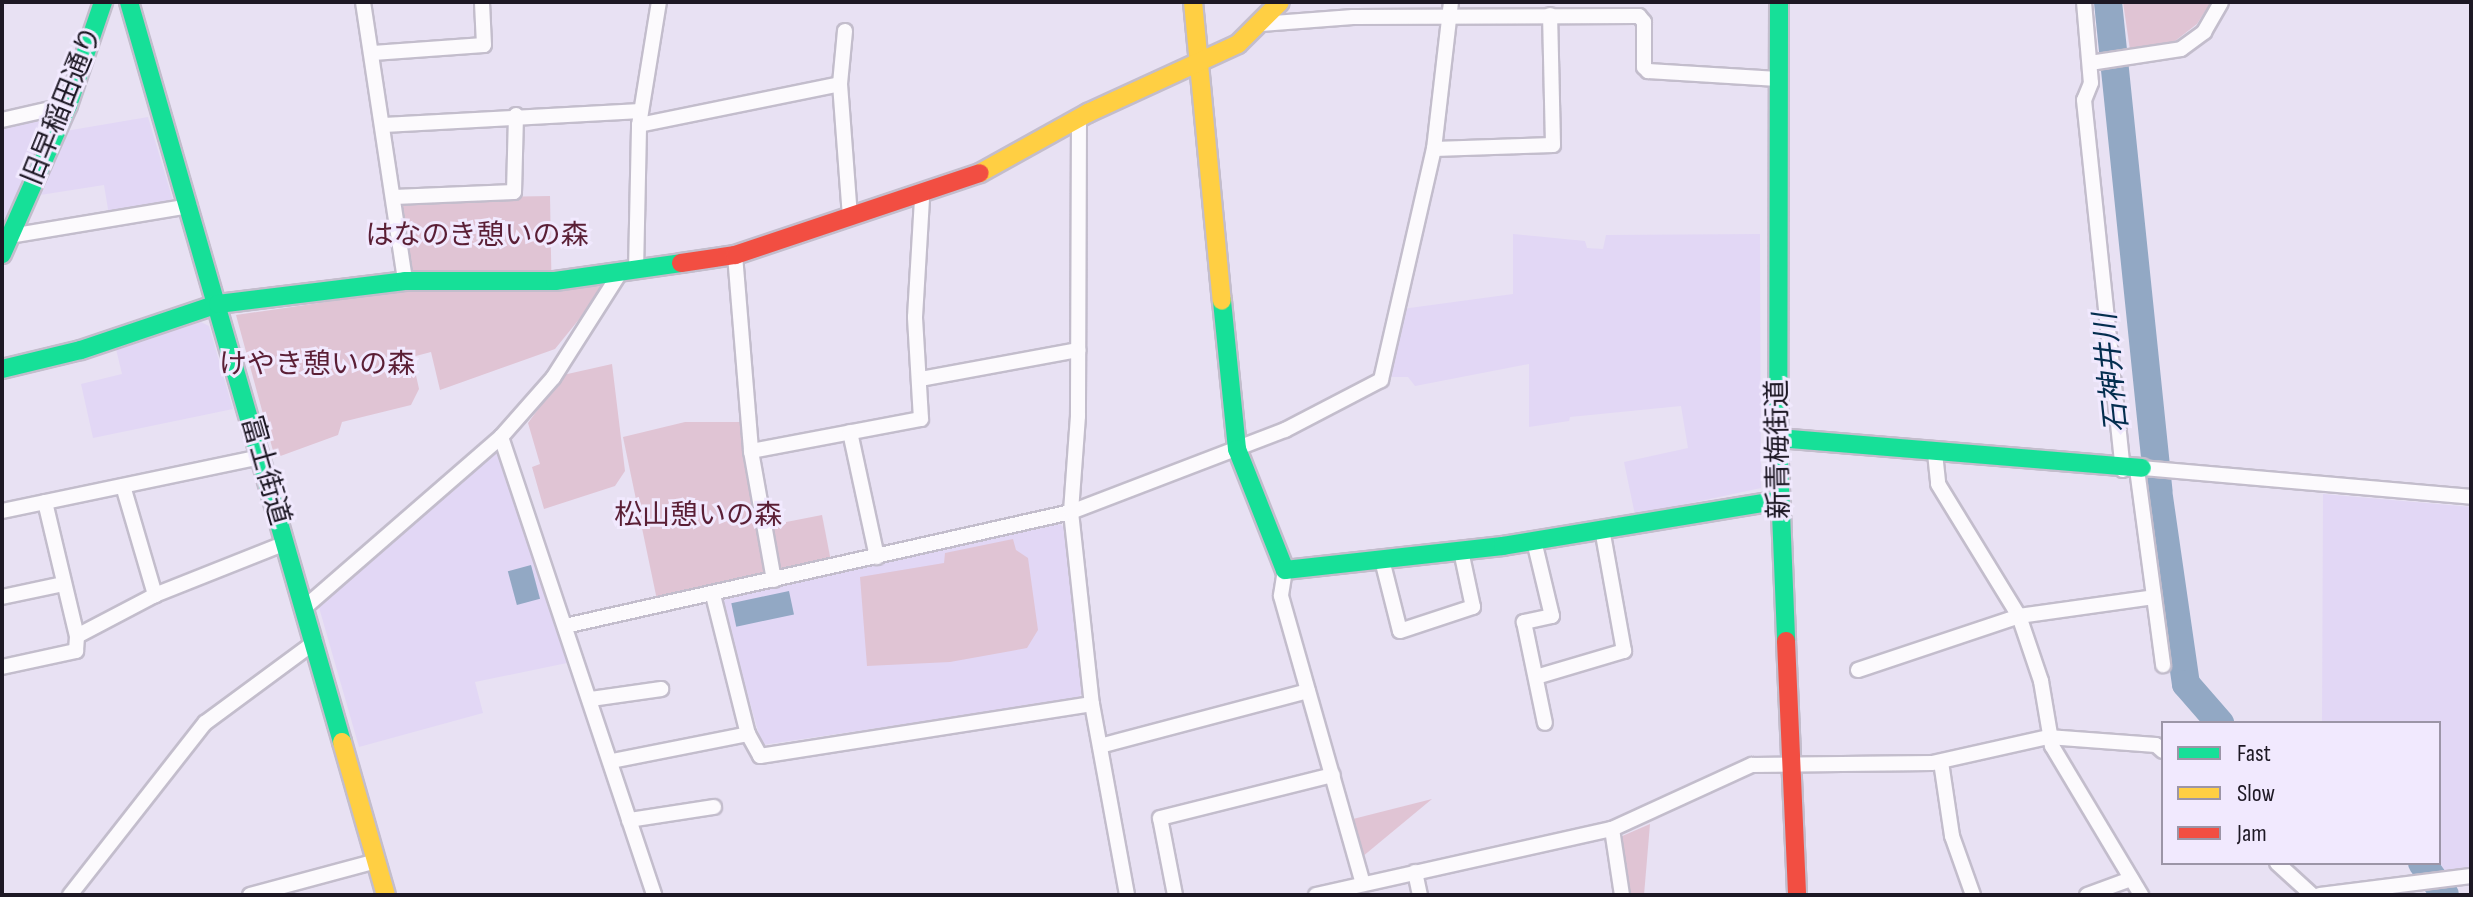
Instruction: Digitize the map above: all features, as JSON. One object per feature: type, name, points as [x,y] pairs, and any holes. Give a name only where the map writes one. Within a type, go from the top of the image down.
[{"type":"street","name":"旧早稲田通り","points":[[6,245],[68,105],[103,2]]},
{"type":"street","name":"富士街道","points":[[129,2],[386,895]]},
{"type":"street","points":[[363,2],[384,125],[405,281]]},
{"type":"street","points":[[373,53],[484,45],[482,2]]},
{"type":"street","points":[[304,608],[501,437],[553,378],[628,272],[640,118],[659,2]]},
{"type":"street","points":[[1193,2],[1196,64],[1237,449],[1285,570],[1281,596],[1363,884]]},
{"type":"street","points":[[2,369],[81,350],[218,304],[405,281],[555,281],[735,255],[850,217],[922,198],[966,181],[1079,117],[1238,44],[1280,2]]},
{"type":"street","points":[[565,626],[1071,512],[1237,449],[1381,380],[1434,149],[1451,2]]},
{"type":"street","name":"新青梅街道","points":[[1779,2],[1778,438],[1797,895]]},
{"type":"street","points":[[2084,2],[2090,63],[2084,100],[2163,665]]},
{"type":"street","points":[[2090,63],[2132,59],[2181,49],[2204,32],[2221,2]]},
{"type":"street","points":[[1261,24],[1550,15],[1639,16],[1644,22],[1644,67],[1648,71],[1778,79]]},
{"type":"street","points":[[1434,149],[1553,145],[1550,15]]},
{"type":"street","points":[[845,31],[840,84],[850,217]]},
{"type":"street","points":[[384,125],[516,115],[640,118],[840,84]]},
{"type":"street","points":[[2,120],[68,105]]},
{"type":"street","points":[[394,197],[514,192],[516,115]]},
{"type":"street","points":[[1079,117],[1078,350],[1071,512],[1092,704],[1127,895]]},
{"type":"street","points":[[751,451],[924,418],[915,317],[922,198]]},
{"type":"street","points":[[6,245],[190,206]]},
{"type":"street","points":[[735,255],[751,451],[774,580]]},
{"type":"street","points":[[920,379],[1078,350]]},
{"type":"street","points":[[850,432],[877,557]]},
{"type":"street","points":[[501,437],[612,761],[654,895]]},
{"type":"street","points":[[1778,438],[2471,497]]},
{"type":"street","points":[[1935,453],[1938,484],[2019,616],[2041,681],[2048,737],[2141,895]]},
{"type":"street","points":[[2,511],[261,457]]},
{"type":"street","points":[[123,486],[155,595]]},
{"type":"street","points":[[1285,570],[1534,541],[1780,500]]},
{"type":"street","points":[[2,667],[73,652],[77,636],[45,502]]},
{"type":"street","points":[[1536,677],[1624,651],[1602,529]]},
{"type":"street","points":[[1534,541],[1552,616],[1524,622],[1545,723]]},
{"type":"street","points":[[77,636],[155,595],[286,543]]},
{"type":"street","points":[[1382,560],[1400,631],[1473,607],[1461,551]]},
{"type":"street","points":[[2,597],[63,584]]},
{"type":"street","points":[[713,595],[748,734],[760,756],[1092,704]]},
{"type":"street","points":[[1858,670],[2019,616],[2154,597]]},
{"type":"street","points":[[70,895],[205,723],[315,642]]},
{"type":"street","points":[[591,699],[661,689]]},
{"type":"street","points":[[1100,746],[1308,691]]},
{"type":"street","points":[[612,761],[748,734]]},
{"type":"street","points":[[1316,895],[1612,829],[1752,765],[1941,762],[2048,737],[2156,745],[2161,749]]},
{"type":"street","points":[[1941,762],[1952,836],[1973,895]]},
{"type":"street","points":[[1175,895],[1160,818],[1333,775]]},
{"type":"street","points":[[629,820],[714,807]]},
{"type":"street","points":[[1612,829],[1622,895]]},
{"type":"street","points":[[250,895],[377,861]]},
{"type":"street","points":[[2279,865],[2312,895]]},
{"type":"street","points":[[1415,872],[1420,895]]},
{"type":"street","points":[[2320,895],[2471,876]]},
{"type":"street","points":[[2087,895],[2131,879]]},
{"type":"shaded area","points":[[53,115],[48,134],[148,117],[174,204],[109,215],[104,185],[21,198],[2,239],[2,126]]},
{"type":"shaded area","points":[[1513,234],[1585,241],[1587,248],[1603,249],[1606,235],[1760,234],[1761,488],[1635,515],[1624,462],[1688,448],[1681,406],[1570,417],[1569,421],[1529,427],[1529,364],[1415,386],[1408,377],[1386,377],[1402,309],[1513,294]]},
{"type":"shaded area","points":[[201,322],[209,326],[233,409],[93,438],[81,384],[122,374],[116,349]]},
{"type":"shaded area","points":[[493,451],[501,452],[567,663],[475,682],[483,713],[359,747],[318,604]]},
{"type":"shaded area","points":[[2323,494],[2471,507],[2471,871],[2443,874],[2436,865],[2441,865],[2441,721],[2322,721]]},
{"type":"shaded area","points":[[1060,524],[1064,528],[1082,693],[1077,699],[762,745],[722,605],[726,598]]},
{"type":"green space","points":[[2123,2],[2211,2],[2197,24],[2175,41],[2130,50]]},
{"type":"green space","name":"はなのき憩いの森","points":[[550,196],[551,273],[399,276],[398,199]]},
{"type":"green space","name":"けやき憩いの森","points":[[606,286],[555,349],[440,390],[431,352],[412,357],[419,389],[411,405],[342,422],[338,435],[275,458],[236,315],[394,292]]},
{"type":"green space","points":[[612,364],[625,471],[615,486],[544,509],[532,467],[540,464],[528,423],[563,375]]},
{"type":"green space","name":"松山憩いの森","points":[[685,422],[741,422],[769,578],[657,600],[623,437]]},
{"type":"green space","points":[[822,515],[831,561],[776,572],[767,526]]},
{"type":"green space","points":[[1013,539],[1016,550],[1028,558],[1038,630],[1027,648],[950,662],[867,666],[860,577],[944,563],[945,553]]},
{"type":"green space","points":[[1432,799],[1362,857],[1353,819]]},
{"type":"green space","points":[[1650,824],[1644,895],[1630,895],[1620,837]]},
{"type":"water","points":[[531,565],[540,599],[517,605],[508,571]]},
{"type":"water","points":[[789,591],[794,614],[736,627],[731,603]]},
{"type":"waterway","name":"石神井川","points":[[2108,2],[2158,490],[2186,684],[2218,721]]},
{"type":"waterway","name":"石神井川","points":[[2423,865],[2445,895]]},
{"type":"traffic: fast","points":[[2,254],[68,105],[103,2]]},
{"type":"traffic: fast","points":[[129,2],[342,742]]},
{"type":"traffic: fast","points":[[1779,2],[1778,438],[1786,641]]},
{"type":"traffic: fast","points":[[2,369],[81,350],[218,304],[405,281],[555,281],[681,263]]},
{"type":"traffic: fast","points":[[1222,301],[1237,449],[1285,570],[1503,546],[1780,500]]},
{"type":"traffic: fast","points":[[1778,438],[2142,468]]},
{"type":"traffic: slow","points":[[1193,2],[1222,301]]},
{"type":"traffic: slow","points":[[980,173],[1088,113],[1238,44],[1280,2]]},
{"type":"traffic: slow","points":[[342,742],[386,895]]},
{"type":"traffic: jam","points":[[681,263],[735,255],[980,173]]},
{"type":"traffic: jam","points":[[1786,641],[1797,895]]}]
